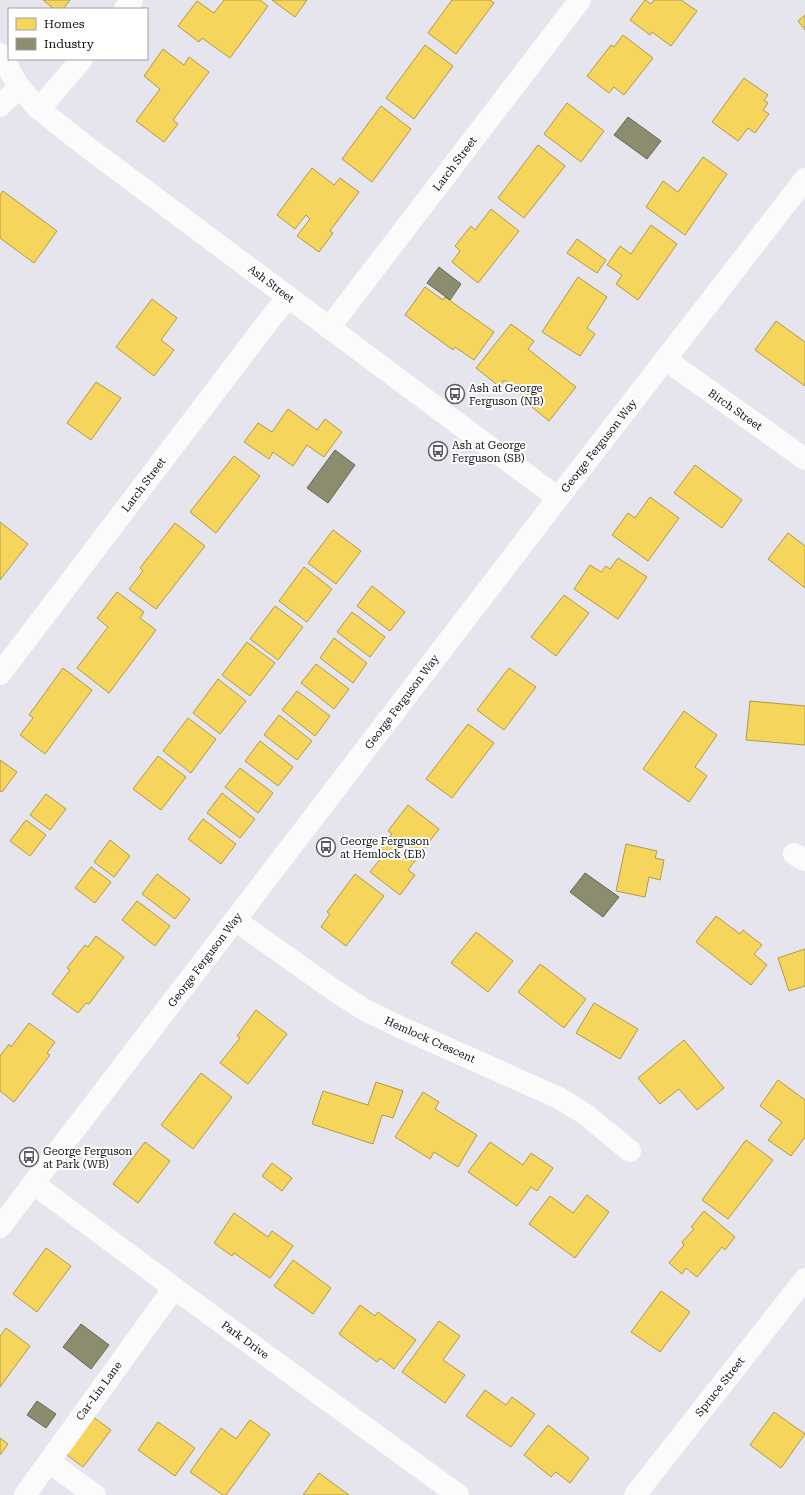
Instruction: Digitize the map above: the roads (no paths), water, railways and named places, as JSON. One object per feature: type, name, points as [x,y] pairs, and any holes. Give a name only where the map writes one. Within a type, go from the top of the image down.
[{"type":"street","points":[[126,8],[132,0]]},
{"type":"street","name":"Larch Street","points":[[329,328],[580,0]]},
{"type":"street","name":"Ash Street","points":[[0,54],[19,87],[39,109],[87,147],[288,298],[558,498]]},
{"type":"street","points":[[39,109],[81,60]]},
{"type":"street","points":[[0,106],[19,87]]},
{"type":"street","name":"George Ferguson Way","points":[[0,1227],[558,498],[805,179]]},
{"type":"street","name":"Larch Street","points":[[0,674],[267,323],[288,298]]},
{"type":"street","name":"Birch Street","points":[[666,360],[805,459]]},
{"type":"street","name":"Hemlock Crescent","points":[[235,920],[363,1009],[559,1098],[586,1114],[630,1151]]},
{"type":"street","name":"Park Drive","points":[[34,1184],[458,1495]]},
{"type":"street","name":"Spruce Street","points":[[635,1495],[805,1279]]},
{"type":"street","name":"Car-Lin Lane","points":[[25,1495],[174,1288]]},
{"type":"street","points":[[49,1462],[95,1495]]},
{"type":"place","name":"Ash at George Ferguson (NB)","points":[[455,394]]},
{"type":"place","name":"Ash at George Ferguson (SB)","points":[[438,451]]},
{"type":"place","name":"George Ferguson at Hemlock (EB)","points":[[326,847]]},
{"type":"place","name":"George Ferguson at Park (WB)","points":[[29,1157]]}]
